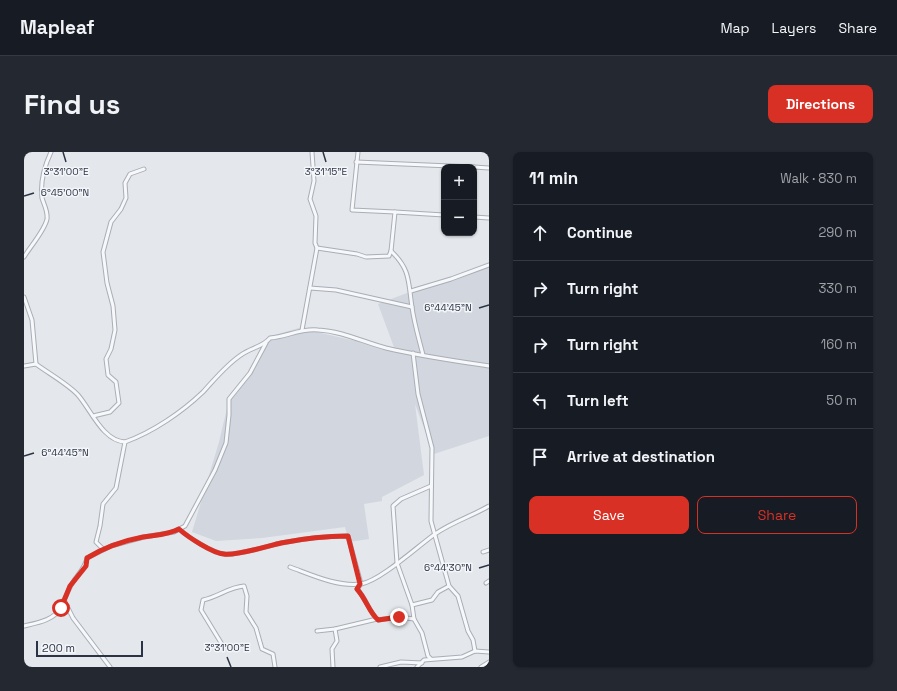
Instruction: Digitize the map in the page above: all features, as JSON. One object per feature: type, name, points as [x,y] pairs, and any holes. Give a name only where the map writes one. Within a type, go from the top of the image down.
[{"type":"street","points":[[24,256],[44,227],[47,220],[47,211],[42,199],[41,184],[45,166],[51,152]]},
{"type":"street","points":[[302,330],[317,248],[315,243],[316,216],[310,199],[314,181],[312,152]]},
{"type":"street","points":[[358,152],[352,210],[441,215]]},
{"type":"street","points":[[356,162],[441,166]]},
{"type":"street","points":[[477,167],[489,168]]},
{"type":"street","points":[[94,416],[110,412],[119,403],[116,382],[108,374],[106,359],[111,349],[115,330],[113,306],[107,283],[103,252],[111,222],[121,209],[126,198],[125,183],[130,174],[144,169]]},
{"type":"street","points":[[317,248],[350,252],[366,257],[389,256],[391,251],[395,212]]},
{"type":"street","points":[[477,217],[489,218]]},
{"type":"street","points":[[391,251],[401,261],[408,274],[412,308],[423,355]]},
{"type":"street","points":[[411,291],[451,279],[489,265]]},
{"type":"street","points":[[310,288],[336,290],[412,308]]},
{"type":"street","points":[[24,296],[32,320],[36,364]]},
{"type":"street","points":[[24,626],[52,617],[61,608],[78,573],[86,566],[87,558],[120,543],[174,532],[185,526],[215,470],[226,443],[230,415],[229,399],[250,373],[270,338],[278,338],[302,330],[316,329],[336,332],[386,348],[489,366]]},
{"type":"street","points":[[24,366],[36,364],[78,395],[113,438],[125,442],[139,437],[178,412],[202,393],[222,370],[241,355],[266,343]]},
{"type":"street","points":[[413,353],[418,394],[432,448],[433,472],[430,486],[431,522],[449,586],[458,596],[468,631],[473,640],[475,651]]},
{"type":"street","points":[[103,550],[96,542],[103,504],[116,488],[125,442]]},
{"type":"street","points":[[430,486],[402,499],[393,506],[394,534],[398,558],[397,563],[412,605],[414,619],[422,633],[428,656],[431,659]]},
{"type":"street","points":[[290,567],[329,582],[360,584],[382,574],[434,534],[456,520],[489,506]]},
{"type":"street","points":[[179,529],[191,539],[224,554],[256,550],[283,543],[331,536],[348,536],[360,584],[357,589],[376,619]]},
{"type":"street","points":[[483,552],[489,550]]},
{"type":"street","points":[[223,646],[201,610],[203,600],[215,598],[236,586],[244,586],[247,596],[246,612],[256,628],[262,649],[273,654],[275,667]]},
{"type":"street","points":[[412,605],[432,600],[438,592],[449,586]]},
{"type":"street","points":[[64,600],[73,618],[110,667]]},
{"type":"street","points":[[317,631],[335,629],[376,619],[384,621],[399,617],[414,619]]},
{"type":"street","points":[[333,667],[332,649],[337,641],[335,629]]},
{"type":"street","points":[[417,667],[424,660],[462,656],[475,651],[489,652]]},
{"type":"street","points":[[374,667],[401,662],[422,663]]},
{"type":"street","points":[[481,667],[489,662]]},
{"type":"shaded area","points":[[489,262],[489,436],[434,454],[415,404],[424,475],[382,497],[382,501],[364,504],[369,539],[349,542],[345,527],[262,538],[216,541],[192,532],[219,442],[229,400],[248,378],[266,340],[275,335],[299,328],[395,350],[378,304]]},
{"type":"route","points":[[61,608],[70,586],[78,573],[86,566],[87,558],[120,543],[144,537],[162,535],[179,529],[191,539],[224,554],[256,550],[283,543],[312,540],[331,536],[348,536],[360,584],[357,589],[368,604],[373,615],[378,620],[384,621],[399,617]]}]
